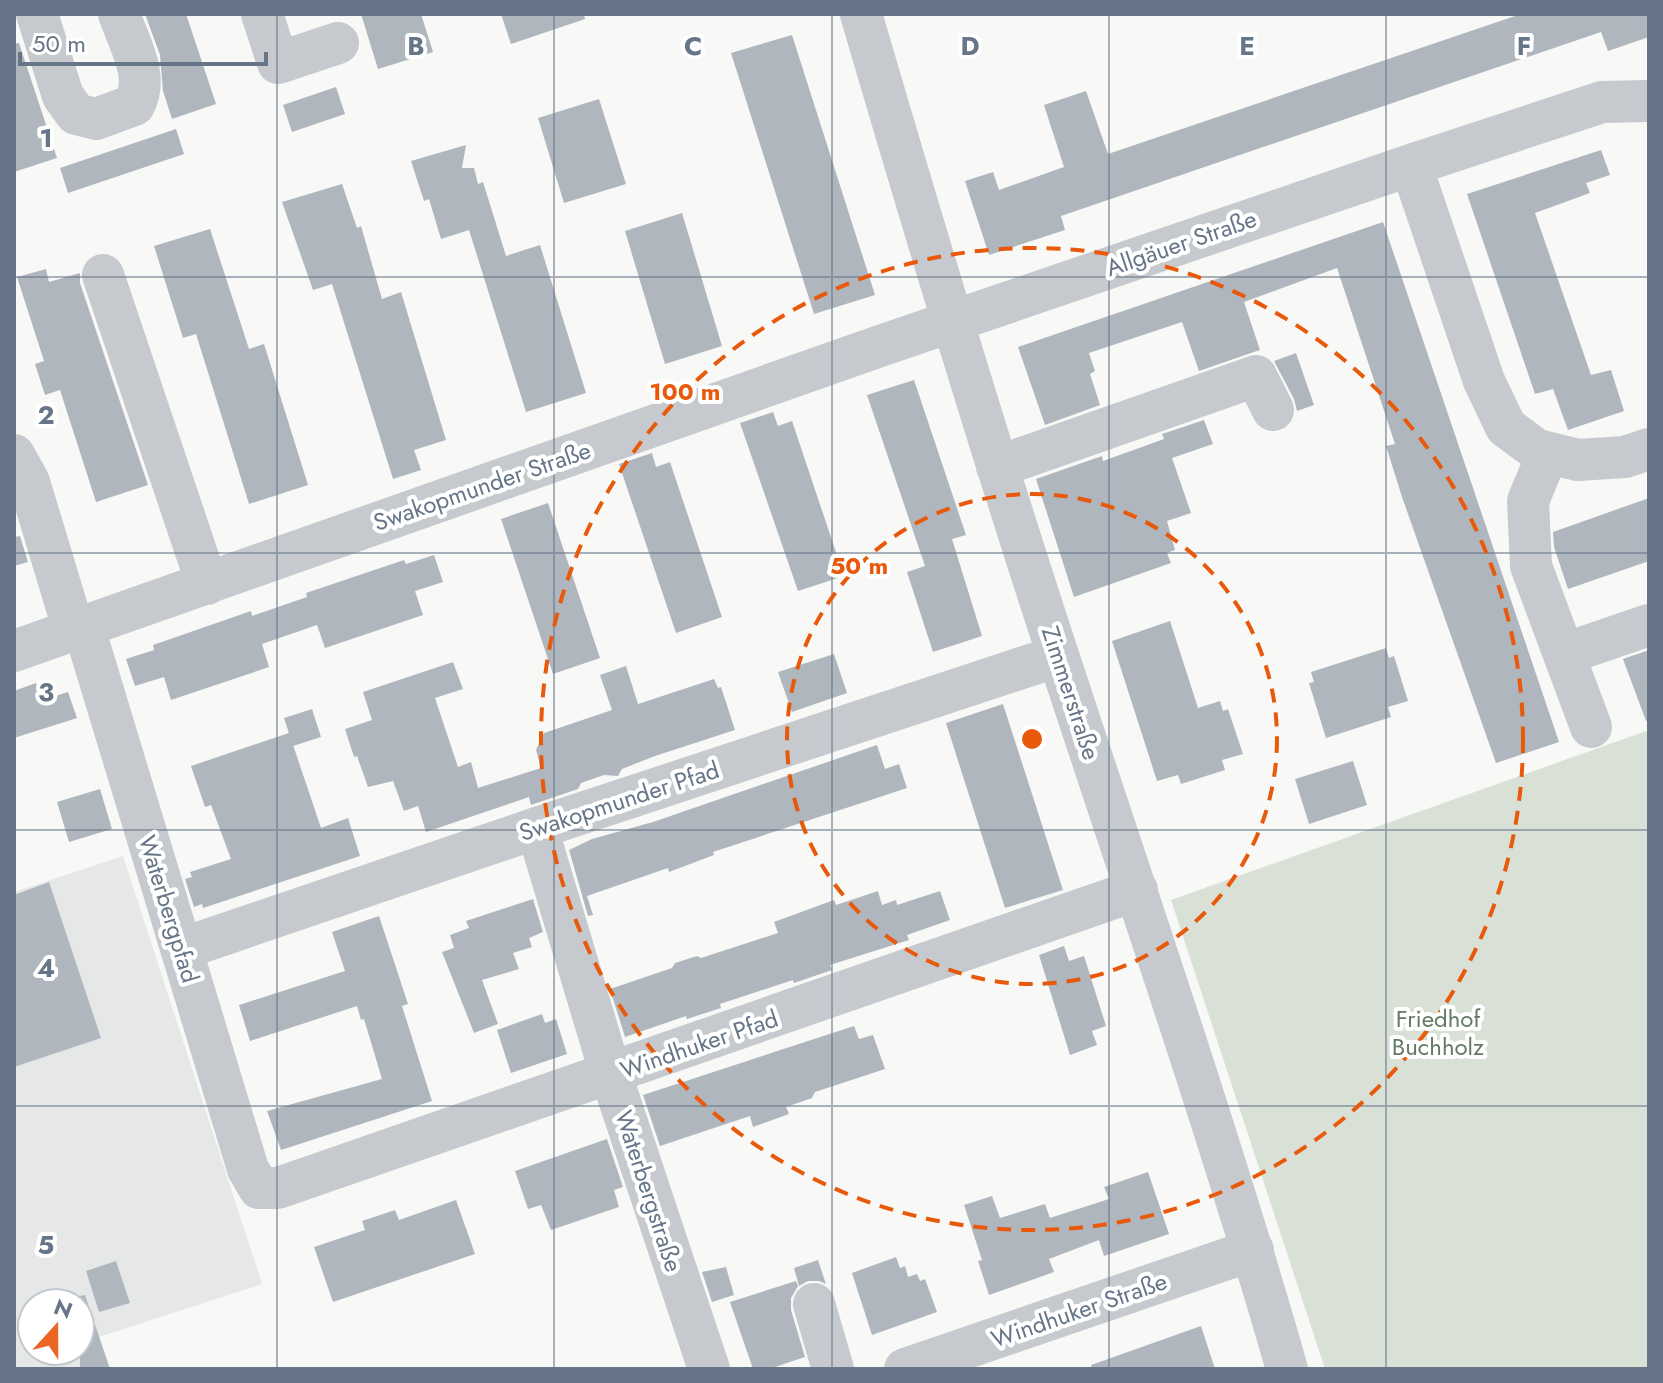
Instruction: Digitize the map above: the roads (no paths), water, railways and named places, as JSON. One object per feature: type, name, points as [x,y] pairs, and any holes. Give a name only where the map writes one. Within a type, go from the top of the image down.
[{"type":"street","points":[[37,14],[63,96],[76,114],[96,119],[134,105],[142,91],[140,73],[119,14]]},
{"type":"street","points":[[262,14],[278,63],[338,43]]},
{"type":"street","name":"Zimmerstraße","points":[[861,14],[951,321],[1253,1250],[1287,1369]]},
{"type":"street","name":"Allgäuer Straße","points":[[951,321],[1602,102],[1649,101]]},
{"type":"street","points":[[1411,165],[1490,392],[1506,427],[1537,450],[1578,460],[1625,457],[1649,449]]},
{"type":"street","points":[[103,275],[207,584]]},
{"type":"street","name":"Swakopmunder Straße","points":[[14,651],[951,321]]},
{"type":"street","points":[[997,467],[1256,376],[1273,410]]},
{"type":"street","points":[[1548,453],[1528,501],[1531,566],[1591,727]]},
{"type":"street","name":"Waterbergpfad","points":[[14,455],[29,482],[79,629],[248,1169],[259,1188]]},
{"type":"street","points":[[1564,654],[1649,625]]},
{"type":"street","name":"Swakopmunder Pfad","points":[[181,949],[1058,656]]},
{"type":"street","name":"Waterbergstraße","points":[[537,828],[611,1075],[709,1369]]},
{"type":"street","name":"Windhuker Pfad","points":[[259,1188],[278,1188],[611,1075],[1137,890]]},
{"type":"street","name":"Windhuker Straße","points":[[905,1369],[1253,1250]]},
{"type":"street","points":[[814,1304],[833,1369]]},
{"type":"park label","name":"Friedhof Buchholz","points":[[1438,1032]]}]
